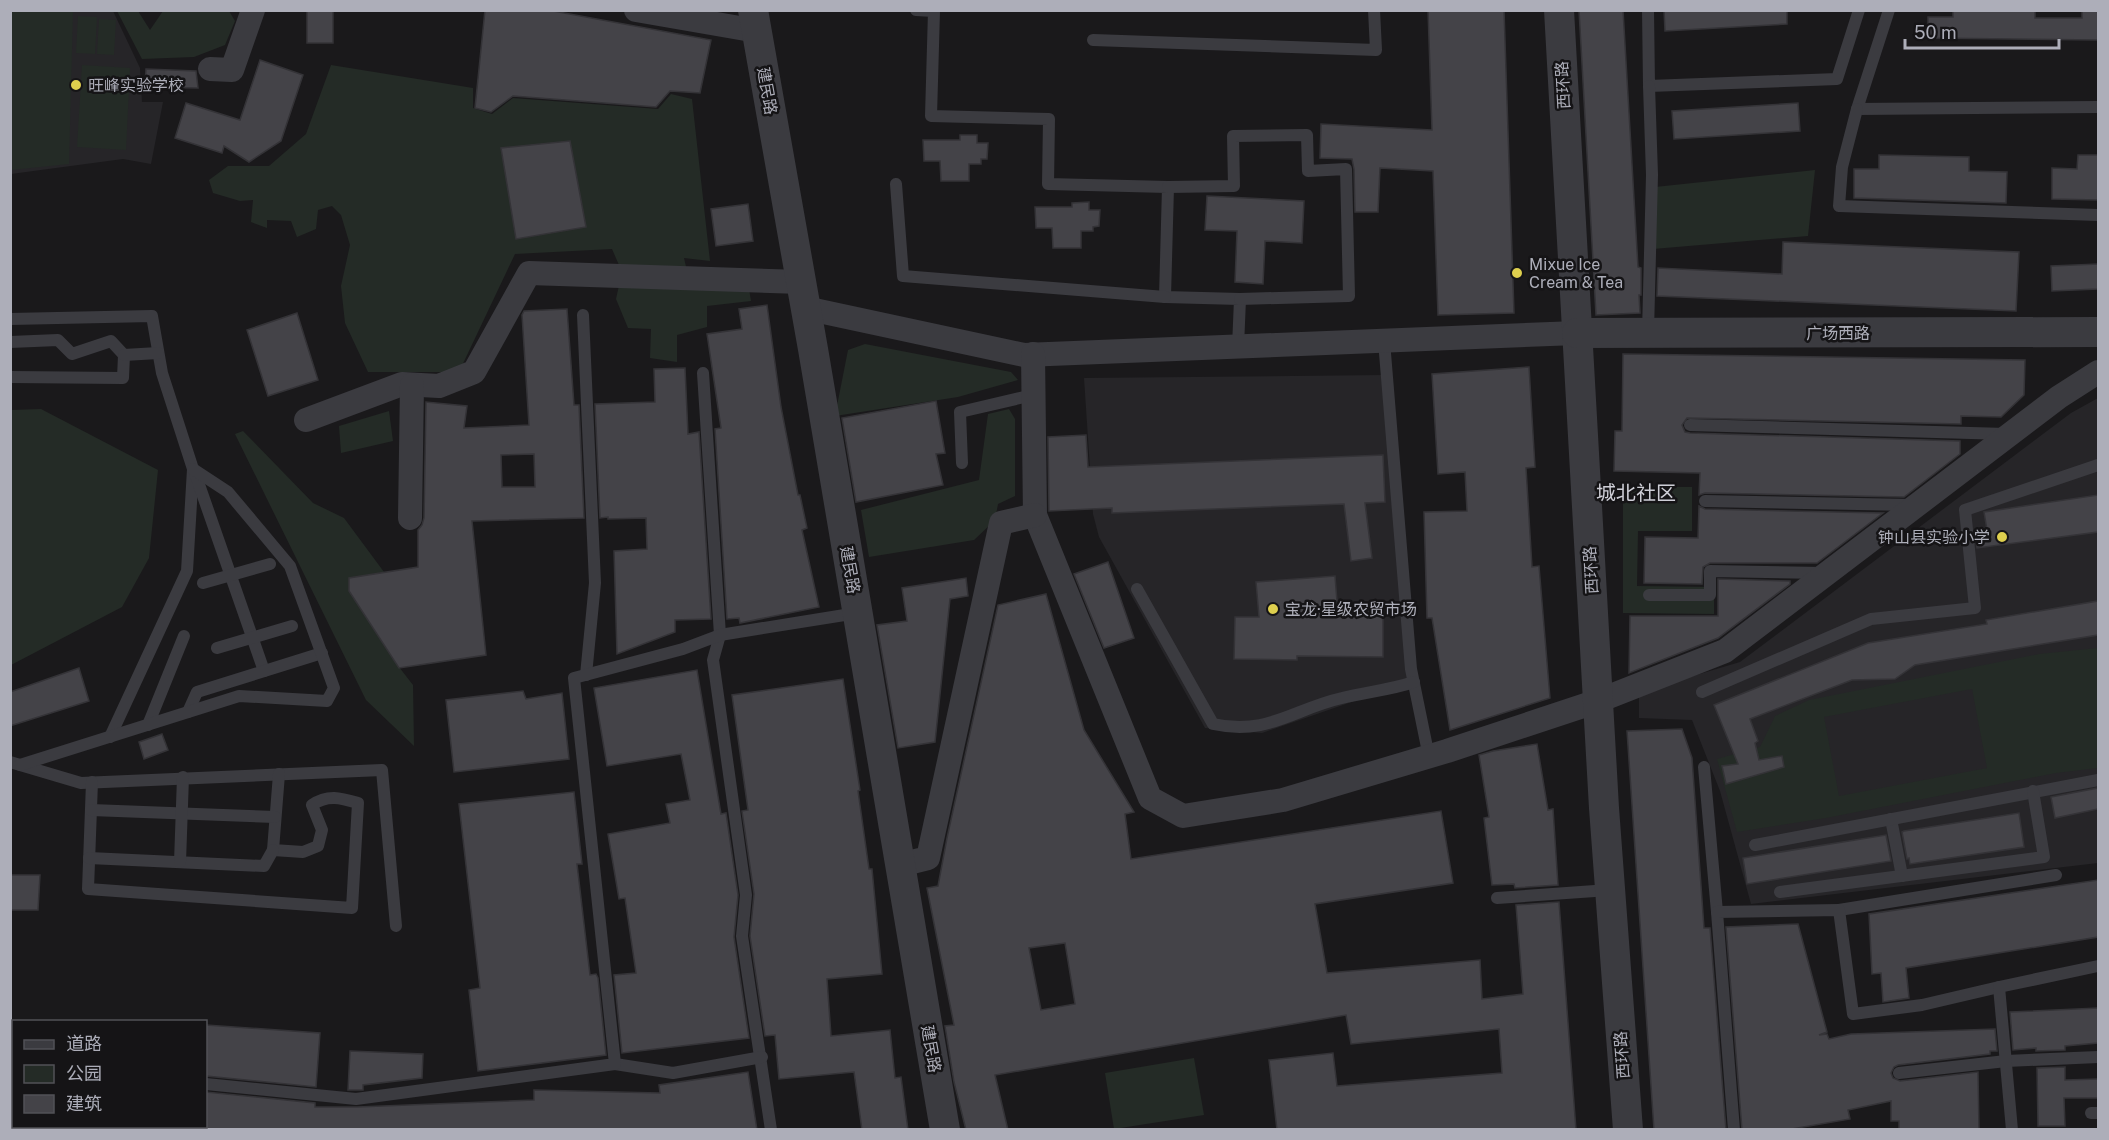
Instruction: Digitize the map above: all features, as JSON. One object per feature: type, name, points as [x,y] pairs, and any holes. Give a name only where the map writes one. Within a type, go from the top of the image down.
[{"type":"street","points":[[210,69],[232,70],[253,10]]},
{"type":"street","points":[[636,10],[755,21]]},
{"type":"street","name":"西环路","points":[[1559,10],[1598,701],[1628,1130]]},
{"type":"street","name":"建民路","points":[[755,21],[945,1130]]},
{"type":"street","points":[[306,420],[402,384],[440,386],[474,372],[529,273],[803,295],[1024,355],[1577,333]]},
{"type":"street","name":"广场西路","points":[[1577,333],[2098,332]]},
{"type":"street","points":[[1033,354],[1035,515],[1150,798],[1183,816],[1283,800],[1429,757],[1598,701],[1725,651],[2059,397],[2098,372]]},
{"type":"street","points":[[410,518],[412,385]]},
{"type":"street","points":[[900,865],[928,858],[1001,523],[1035,515]]},
{"type":"lane","points":[[896,184],[903,276],[1165,297],[1240,299],[1349,297],[1346,169],[1308,171],[1307,135],[1233,136],[1234,186],[1168,188],[1048,184],[1049,119],[931,116],[934,11],[916,10]]},
{"type":"lane","points":[[1093,40],[1376,50],[1374,10]]},
{"type":"lane","points":[[1648,10],[1652,175],[1648,333]]},
{"type":"lane","points":[[1649,86],[1837,79],[1859,10]]},
{"type":"lane","points":[[1889,10],[1857,109],[1842,167],[1839,206],[2098,215]]},
{"type":"lane","points":[[1857,109],[2098,107]]},
{"type":"lane","points":[[1165,297],[1168,188]]},
{"type":"lane","points":[[1238,347],[1240,299]]},
{"type":"lane","points":[[584,315],[595,583],[586,675]]},
{"type":"lane","points":[[10,319],[152,316],[162,373],[264,671]]},
{"type":"lane","points":[[10,342],[58,340],[72,354],[111,341],[124,355],[123,378],[10,377]]},
{"type":"lane","points":[[1384,341],[1414,682],[1429,757]]},
{"type":"lane","points":[[124,355],[158,353]]},
{"type":"lane","points":[[703,374],[720,635],[713,660],[746,895],[742,936],[762,1057],[771,1130]]},
{"type":"lane","points":[[962,463],[960,412],[1033,394]]},
{"type":"lane","points":[[1690,425],[2010,434]]},
{"type":"lane","points":[[1702,692],[1871,619],[1975,608],[1965,510],[2098,465]]},
{"type":"lane","points":[[15,764],[239,696],[327,701],[334,688],[291,566],[228,492],[193,469]]},
{"type":"lane","points":[[110,736],[187,570],[193,469]]},
{"type":"lane","points":[[1705,501],[1916,506]]},
{"type":"lane","points":[[202,583],[270,564]]},
{"type":"lane","points":[[1649,596],[1710,595],[1710,571],[1827,573]]},
{"type":"lane","points":[[1137,589],[1213,724],[1228,727],[1267,725],[1340,698],[1392,689],[1414,682]]},
{"type":"lane","points":[[615,1064],[574,678],[683,649],[720,635],[857,614]]},
{"type":"lane","points":[[217,648],[292,626]]},
{"type":"lane","points":[[148,725],[183,636]]},
{"type":"lane","points":[[188,712],[198,692],[322,653]]},
{"type":"lane","points":[[15,764],[81,783],[382,770],[396,926]]},
{"type":"lane","points":[[1704,767],[1734,1130]]},
{"type":"lane","points":[[89,858],[264,866],[273,850],[279,774]]},
{"type":"lane","points":[[180,862],[183,777]]},
{"type":"lane","points":[[1755,845],[2098,780]]},
{"type":"lane","points":[[92,782],[88,889],[352,908],[358,803],[336,796],[320,800],[312,805],[322,830],[318,846],[303,852],[273,850]]},
{"type":"lane","points":[[1780,892],[2044,857],[2032,791]]},
{"type":"lane","points":[[91,810],[275,817]]},
{"type":"lane","points":[[1891,819],[1902,876]]},
{"type":"lane","points":[[1717,912],[1839,910],[2056,875]]},
{"type":"lane","points":[[1497,898],[1610,890]]},
{"type":"lane","points":[[1839,910],[1853,1014],[1922,1005],[2098,966]]},
{"type":"lane","points":[[2000,987],[2012,1130]]},
{"type":"lane","points":[[207,1084],[356,1099],[615,1064],[673,1073],[762,1057]]},
{"type":"lane","points":[[1899,1073],[2006,1061],[2098,1057]]},
{"type":"shaded area","name":"旺峰实验学校","points":[[10,11],[113,11],[140,68],[142,102],[163,102],[151,164],[123,159],[11,174]]},
{"type":"shaded area","name":"宝龙·星级农贸市场","points":[[1385,375],[1412,681],[1262,733],[1205,728],[1099,537],[1093,514],[1084,378]]},
{"type":"shaded area","name":"钟山县实验小学","points":[[2098,398],[2098,863],[1751,904],[1720,791],[1692,720],[1639,718],[1639,692],[1740,662],[2071,413]]},
{"type":"green space","points":[[11,10],[73,11],[69,164],[11,170]]},
{"type":"green space","points":[[117,11],[138,11],[150,30],[163,11],[229,11],[235,21],[225,45],[194,57],[142,59]]},
{"type":"green space","points":[[78,16],[97,17],[95,54],[76,53]]},
{"type":"green space","points":[[99,19],[116,20],[114,55],[97,54]]},
{"type":"green space","points":[[82,65],[130,68],[126,150],[77,147]]},
{"type":"green space","points":[[331,65],[473,88],[473,108],[492,114],[513,98],[658,109],[671,94],[692,99],[710,261],[684,258],[691,288],[749,289],[751,301],[707,306],[707,327],[677,335],[677,362],[650,358],[651,329],[628,328],[616,299],[622,272],[612,249],[515,254],[459,372],[368,372],[345,323],[341,286],[350,245],[341,215],[332,206],[318,210],[316,229],[297,237],[291,221],[267,220],[267,228],[251,222],[253,200],[240,201],[213,193],[209,180],[228,166],[269,166],[306,134]]},
{"type":"green space","points":[[1815,170],[1808,236],[1653,249],[1655,187]]},
{"type":"green space","points":[[865,344],[1011,372],[1018,380],[958,397],[835,416],[848,350]]},
{"type":"green space","points":[[41,409],[158,470],[149,558],[122,607],[11,665],[11,410]]},
{"type":"green space","points":[[1009,409],[1015,419],[1015,496],[998,504],[995,520],[974,540],[869,557],[861,510],[979,480],[988,414]]},
{"type":"green space","points":[[389,411],[393,441],[341,453],[339,426]]},
{"type":"green space","points":[[243,431],[313,503],[344,518],[384,572],[349,578],[349,591],[413,685],[414,746],[366,700],[235,434]]},
{"type":"green space","points":[[1623,487],[1692,487],[1692,531],[1638,531],[1637,586],[1714,587],[1714,614],[1623,613]]},
{"type":"green space","points":[[2098,648],[2098,768],[2056,773],[1826,818],[1737,832],[1717,759],[1760,747],[1775,716],[1809,700],[2039,654]],"holes":[[[1972,689],[1987,768],[1839,796],[1824,717]]]},
{"type":"green space","points":[[1194,1058],[1204,1115],[1114,1129],[1105,1073]]},
{"type":"building","points":[[307,10],[333,10],[333,43],[307,43]]},
{"type":"building","points":[[485,10],[548,10],[711,40],[700,93],[670,91],[656,107],[513,96],[491,112],[475,108]]},
{"type":"building","points":[[1428,10],[1504,10],[1514,313],[1438,315],[1433,171],[1380,168],[1378,212],[1355,212],[1352,159],[1320,158],[1321,124],[1432,130]]},
{"type":"building","points":[[1579,10],[1623,10],[1638,267],[1641,268],[1640,313],[1596,315]]},
{"type":"building","points":[[1664,10],[1787,10],[1787,24],[1665,31]]},
{"type":"building","points":[[1953,10],[2035,10],[2035,18],[2082,18],[2082,10],[2098,10],[2098,40],[1928,38],[1928,17],[1953,17]]},
{"type":"building","points":[[260,60],[303,75],[281,141],[249,162],[224,146],[222,153],[175,138],[186,103],[240,120]]},
{"type":"building","points":[[146,69],[196,71],[198,88],[145,87]]},
{"type":"building","points":[[1798,103],[1800,131],[1674,139],[1672,111]]},
{"type":"building","points":[[960,135],[977,135],[977,143],[988,143],[987,159],[981,159],[981,164],[969,164],[969,181],[941,181],[940,161],[924,161],[923,140],[960,140]]},
{"type":"building","points":[[570,141],[586,227],[516,239],[501,148]]},
{"type":"building","points":[[1879,155],[1969,157],[1969,171],[2007,172],[2006,203],[1854,198],[1854,169],[1879,169]]},
{"type":"building","points":[[2078,155],[2098,155],[2098,200],[2052,199],[2052,168],[2077,169]]},
{"type":"building","points":[[1207,196],[1304,201],[1302,243],[1265,241],[1263,284],[1235,282],[1237,231],[1205,230]]},
{"type":"building","points":[[1089,202],[1089,210],[1100,210],[1099,226],[1093,227],[1093,231],[1081,231],[1081,248],[1053,248],[1052,228],[1036,228],[1035,207],[1072,207],[1072,203]]},
{"type":"building","points":[[748,204],[753,241],[716,246],[711,209]]},
{"type":"building","points":[[1783,242],[2019,252],[2016,311],[1657,296],[1658,268],[1782,274]]},
{"type":"building","points":[[2098,264],[2098,289],[2052,291],[2051,266]]},
{"type":"building","points":[[767,305],[781,407],[798,495],[800,495],[807,528],[802,530],[819,607],[740,623],[739,618],[727,619],[715,429],[721,428],[707,334],[742,329],[739,309]]},
{"type":"building","points":[[567,309],[574,405],[579,405],[584,518],[472,521],[486,655],[399,668],[349,591],[349,578],[418,567],[418,530],[424,518],[426,402],[467,406],[464,428],[529,425],[522,315],[524,311]],"holes":[[[534,454],[535,487],[502,487],[501,455]]]},
{"type":"building","points":[[297,313],[318,380],[268,396],[247,330]]},
{"type":"building","points":[[1623,354],[2025,360],[2024,395],[2001,417],[1961,416],[1961,424],[1687,418],[1682,425],[1685,432],[1690,433],[1960,441],[1960,454],[1904,497],[1705,493],[1699,495],[1700,473],[1614,471],[1615,431],[1622,431]]},
{"type":"building","points":[[1529,367],[1535,467],[1526,468],[1532,567],[1539,566],[1550,698],[1450,730],[1432,618],[1427,618],[1424,512],[1467,511],[1465,472],[1438,474],[1432,374]]},
{"type":"building","points":[[685,368],[688,434],[699,432],[711,619],[675,620],[675,632],[617,654],[614,551],[647,549],[646,518],[600,518],[595,404],[655,402],[654,369]]},
{"type":"building","points":[[936,401],[945,453],[936,454],[943,485],[856,502],[842,418]]},
{"type":"building","points":[[1086,435],[1088,467],[1383,455],[1385,502],[1365,503],[1372,558],[1351,561],[1344,504],[1112,513],[1112,508],[1049,511],[1048,437]]},
{"type":"building","points":[[2098,495],[2098,532],[1977,548],[1975,531],[1987,530],[1984,512]]},
{"type":"building","points":[[1699,506],[1705,509],[1883,513],[1817,563],[1710,563],[1703,567],[1702,584],[1644,583],[1645,537],[1698,538]]},
{"type":"building","points":[[1108,562],[1134,638],[1104,648],[1074,574]]},
{"type":"building","points":[[1335,576],[1338,614],[1383,614],[1383,657],[1297,656],[1297,660],[1234,659],[1235,617],[1259,617],[1256,582]]},
{"type":"building","points":[[966,578],[968,596],[950,599],[935,742],[898,748],[877,625],[907,621],[902,588]]},
{"type":"building","points":[[1718,579],[1790,581],[1790,584],[1718,638],[1629,673],[1630,616],[1718,616]]},
{"type":"building","points":[[1046,594],[1084,730],[1134,812],[1125,814],[1131,859],[1441,811],[1453,883],[1315,904],[1327,973],[1480,960],[1482,999],[1523,994],[1516,905],[1559,902],[1576,1130],[1277,1130],[1269,1060],[1333,1053],[1337,1086],[1502,1073],[1499,1029],[1351,1044],[1346,1015],[995,1075],[1008,1130],[966,1130],[954,1082],[945,1026],[954,1025],[927,888],[938,886],[998,605]],"holes":[[[1065,943],[1075,1004],[1041,1010],[1029,948]]]},
{"type":"building","points":[[2098,601],[2098,635],[1915,665],[1895,679],[1852,680],[1750,719],[1758,741],[1755,743],[1759,760],[1782,756],[1784,767],[1726,784],[1722,766],[1738,764],[1714,705],[1868,643],[1987,624],[1986,620]]},
{"type":"building","points":[[79,668],[89,701],[10,726],[10,692]]},
{"type":"building","points":[[697,670],[721,814],[726,813],[738,895],[734,937],[749,1038],[622,1053],[614,975],[636,973],[625,898],[619,899],[608,834],[670,823],[666,804],[690,800],[681,754],[607,766],[594,688]]},
{"type":"building","points":[[843,679],[869,869],[872,869],[882,974],[827,979],[831,1036],[890,1030],[895,1078],[901,1077],[908,1130],[862,1130],[854,1072],[779,1079],[775,1035],[765,1036],[750,936],[754,894],[742,811],[748,810],[732,695]]},
{"type":"building","points":[[523,691],[526,699],[562,693],[569,759],[454,772],[446,700]]},
{"type":"building","points":[[1682,729],[1692,758],[1704,928],[1710,928],[1726,1130],[1654,1130],[1627,731]]},
{"type":"building","points":[[162,734],[168,750],[144,759],[139,742]]},
{"type":"building","points":[[1537,744],[1548,810],[1553,809],[1558,885],[1515,888],[1514,884],[1492,885],[1484,818],[1489,817],[1479,755]]},
{"type":"building","points":[[2098,788],[2098,809],[2055,818],[2051,797]]},
{"type":"building","points":[[574,792],[582,864],[577,864],[590,975],[596,974],[598,978],[606,1055],[478,1071],[469,990],[480,988],[459,804]]},
{"type":"building","points":[[2019,813],[2024,847],[1910,864],[1909,858],[1907,859],[1902,832],[1904,831]]},
{"type":"building","points":[[1886,835],[1891,861],[1747,884],[1743,858]]},
{"type":"building","points":[[10,875],[40,875],[38,910],[10,910]]},
{"type":"building","points":[[2098,880],[2098,937],[1906,968],[1909,998],[1883,1002],[1881,973],[1872,974],[1869,914]]},
{"type":"building","points":[[1798,924],[1827,1032],[1819,1035],[1827,1034],[1829,1039],[1851,1034],[1995,1029],[1997,1051],[1990,1051],[1990,1054],[1898,1065],[1891,1073],[1893,1078],[1900,1081],[1978,1072],[1979,1130],[1899,1130],[1899,1121],[1891,1121],[1891,1101],[1848,1110],[1850,1119],[1786,1130],[1742,1130],[1726,927]]},
{"type":"building","points":[[2098,1008],[2098,1043],[2065,1046],[2065,1050],[2036,1051],[2036,1048],[2013,1050],[2010,1012]]},
{"type":"building","points":[[207,1025],[320,1033],[316,1087],[207,1076]]},
{"type":"building","points":[[350,1051],[423,1054],[422,1078],[363,1085],[363,1090],[348,1090]]},
{"type":"building","points":[[2065,1067],[2065,1080],[2098,1079],[2098,1098],[2064,1098],[2065,1126],[2038,1126],[2037,1068]]},
{"type":"building","points":[[748,1072],[757,1130],[206,1130],[207,1092],[315,1103],[315,1107],[357,1107],[534,1100],[534,1090],[660,1093],[659,1085]]},
{"type":"place","name":"旺峰实验学校","points":[[76,85]]},
{"type":"place","name":"Mixue Ice Cream & Tea","points":[[1517,273]]},
{"type":"place","name":"钟山县实验小学","points":[[2002,537]]},
{"type":"place","name":"宝龙·星级农贸市场","points":[[1273,609]]},
{"type":"district","name":"城北社区","points":[[1636,493]]}]
